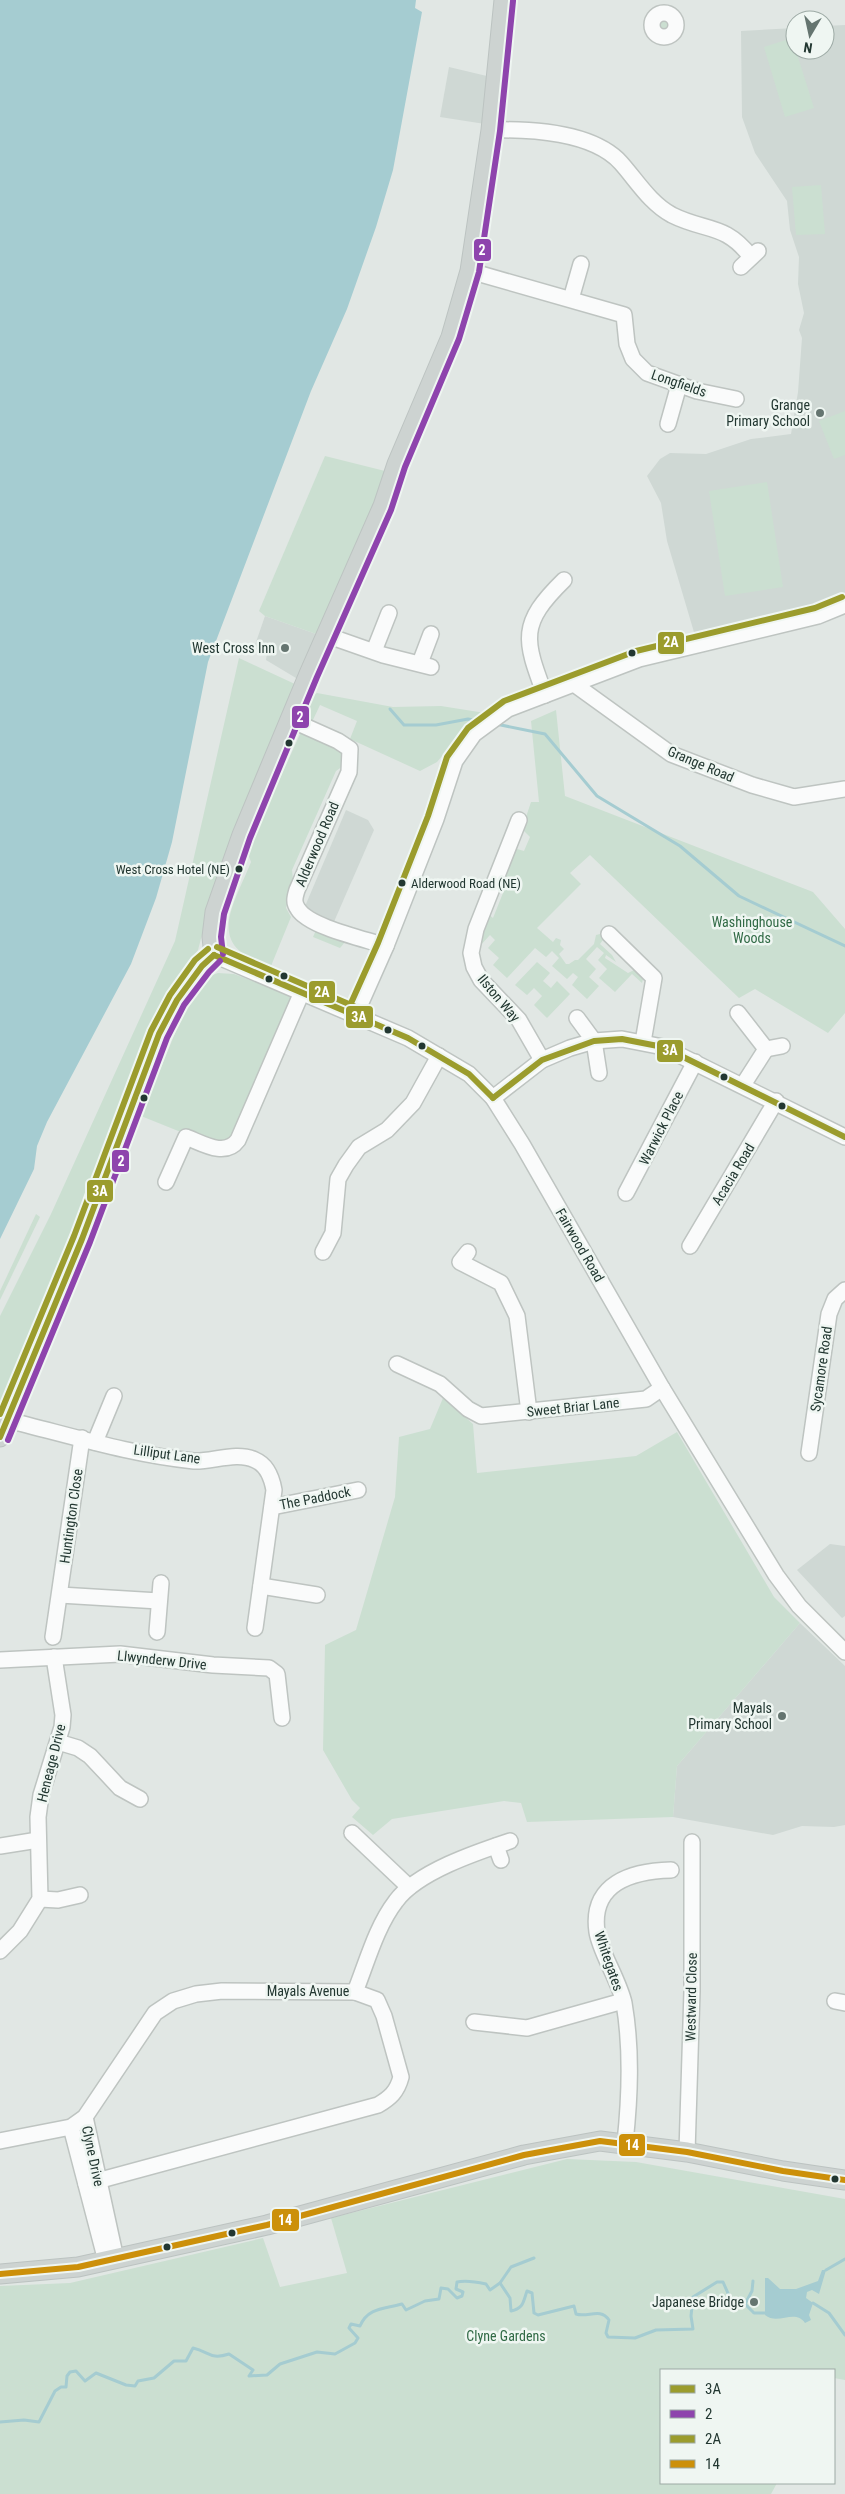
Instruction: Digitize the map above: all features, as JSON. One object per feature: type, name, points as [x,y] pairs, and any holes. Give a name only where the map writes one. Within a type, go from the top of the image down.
[{"type":"main road","points":[[4,1429],[82,1240],[159,1034],[177,1000],[202,966],[214,954],[212,937],[215,912],[242,835],[326,634],[383,506],[397,464],[451,337],[470,271],[491,130],[504,0]]},
{"type":"main road","points":[[0,2274],[78,2267],[111,2260],[267,2225],[524,2155],[600,2141],[687,2152],[783,2171],[845,2180]]},
{"type":"street","points":[[491,130],[545,132],[600,147],[620,162],[644,191],[660,206],[677,217],[724,232],[741,244],[750,258]]},
{"type":"street","points":[[470,271],[571,299],[581,264]]},
{"type":"street","name":"Longfields","points":[[571,299],[624,315],[626,344],[633,359],[647,373],[679,384],[736,399]]},
{"type":"street","points":[[668,424],[679,384]]},
{"type":"street","points":[[545,694],[532,659],[530,630],[532,619],[540,606],[564,580]]},
{"type":"street","points":[[355,1016],[386,946],[436,819],[455,761],[474,734],[504,712],[545,694],[639,659],[818,616],[845,604]]},
{"type":"street","points":[[374,651],[389,614]]},
{"type":"street","points":[[326,634],[374,651],[426,665],[431,634]]},
{"type":"street","name":"Grange Road","points":[[574,684],[671,754],[707,768],[752,785],[794,797],[845,789]]},
{"type":"street","name":"Alderwood Road","points":[[291,720],[338,741],[350,749],[349,772],[297,890],[294,902],[302,915],[332,929],[386,946]]},
{"type":"street","name":"Ilston Way","points":[[519,820],[476,929],[471,953],[474,967],[481,980],[518,1020],[542,1060]]},
{"type":"street","points":[[609,934],[654,978],[643,1042]]},
{"type":"street","name":"Fairwood Road","points":[[214,954],[408,1038],[468,1074],[493,1098],[522,1144],[662,1388],[776,1575],[799,1606],[845,1652]]},
{"type":"street","points":[[166,1182],[182,1135],[222,1149],[230,1148],[238,1140],[302,992]]},
{"type":"street","points":[[738,1013],[766,1049]]},
{"type":"street","points":[[577,1018],[594,1041],[600,1073]]},
{"type":"street","points":[[493,1098],[542,1060],[570,1048],[594,1041],[622,1039],[663,1046],[845,1137]]},
{"type":"street","points":[[743,1085],[766,1049],[782,1046]]},
{"type":"street","points":[[324,1252],[333,1234],[338,1179],[346,1165],[359,1147],[386,1130],[414,1103],[439,1056]]},
{"type":"street","name":"Warwick Place","points":[[626,1193],[695,1062]]},
{"type":"street","name":"Acacia Road","points":[[690,1246],[776,1101]]},
{"type":"street","points":[[468,1252],[460,1262],[501,1283],[517,1316],[529,1412]]},
{"type":"street","name":"Sycamore Road","points":[[809,1453],[829,1314],[835,1300],[845,1290]]},
{"type":"street","name":"Sweet Briar Lane","points":[[397,1364],[440,1384],[468,1409],[481,1416],[646,1399],[662,1388]]},
{"type":"street","name":"Huntington Close","points":[[53,1637],[88,1440],[114,1396]]},
{"type":"street","name":"Lilliput Lane","points":[[4,1429],[88,1440],[195,1461],[245,1457],[256,1460],[271,1476],[274,1490],[255,1628]]},
{"type":"street","name":"The Paddock","points":[[272,1507],[358,1490]]},
{"type":"street","points":[[157,1632],[160,1583]]},
{"type":"street","points":[[260,1586],[317,1595]]},
{"type":"street","points":[[60,1595],[159,1601]]},
{"type":"street","name":"Llwynderw Drive","points":[[0,1660],[120,1654],[213,1666],[269,1668],[277,1674],[282,1718]]},
{"type":"street","name":"Heneage Drive","points":[[40,1899],[38,1840],[41,1794],[58,1742],[63,1715],[54,1657]]},
{"type":"street","points":[[58,1742],[78,1748],[84,1752],[120,1788],[140,1799]]},
{"type":"street","points":[[352,1833],[410,1887]]},
{"type":"street","points":[[0,1846],[38,1840]]},
{"type":"street","name":"Westward Close","points":[[687,2152],[692,1991],[692,1842]]},
{"type":"street","points":[[356,1992],[385,1919],[396,1900],[410,1887],[442,1868],[503,1843],[501,1860]]},
{"type":"street","name":"Whitegates","points":[[625,2143],[631,2064],[623,2001],[597,1934],[597,1914],[612,1884],[631,1875],[662,1865]]},
{"type":"street","points":[[0,1951],[20,1931],[40,1899],[58,1900],[80,1895]]},
{"type":"street","name":"Mayals Avenue","points":[[85,2116],[154,2013],[173,2001],[196,1994],[222,1991],[356,1992],[377,2000],[382,2009],[401,2078],[399,2086],[391,2098],[378,2105],[92,2183]]},
{"type":"street","name":"Whitegates","points":[[474,2022],[527,2028],[623,2001]]},
{"type":"street","name":"Clyne Drive","points":[[92,2183],[85,2116],[71,2126],[92,2183],[111,2260]]},
{"type":"street","points":[[0,2141],[71,2126]]},
{"type":"shaded area","name":"Grange Primary School","points":[[845,25],[845,601],[696,639],[667,541],[661,503],[647,476],[660,459],[670,453],[706,454],[751,439],[791,434],[798,392],[802,338],[799,330],[804,313],[798,284],[799,257],[790,230],[787,201],[755,153],[742,117],[741,31],[785,29],[785,60],[835,60],[835,26]]},
{"type":"shaded area","points":[[449,67],[491,77],[485,124],[440,117]]},
{"type":"shaded area","name":"West Cross Inn","points":[[265,616],[319,635],[301,681],[266,660],[267,653],[257,650],[255,645]]},
{"type":"shaded area","points":[[346,810],[368,820],[374,830],[333,924],[303,911]]},
{"type":"shaded area","points":[[830,1544],[845,1546],[845,1616],[842,1618],[797,1570]]},
{"type":"shaded area","name":"Mayals Primary School","points":[[800,1623],[845,1666],[845,1825],[834,1827],[802,1826],[773,1835],[673,1817],[677,1766]]},
{"type":"green space","points":[[663,18],[667,18],[671,24],[667,30],[663,30],[659,26],[659,22]]},
{"type":"green space","points":[[785,40],[785,60],[799,60],[814,108],[785,117],[764,47]]},
{"type":"green space","points":[[821,185],[825,234],[796,235],[792,187]]},
{"type":"green space","points":[[845,411],[845,455],[834,459],[819,421]]},
{"type":"green space","points":[[325,456],[389,472],[319,635],[265,616],[259,611]]},
{"type":"green space","points":[[767,482],[783,587],[725,596],[709,491]]},
{"type":"green space","points":[[239,658],[297,685],[209,908],[198,950],[166,994],[127,1088],[74,1231],[0,1416],[0,1316],[51,1214],[175,941]]},
{"type":"green space","points":[[317,693],[393,707],[441,706],[485,713],[466,727],[437,762],[420,771],[350,739],[357,721],[320,705],[312,722],[304,719],[312,696]]},
{"type":"green space","name":"Washinghouse Woods","points":[[556,710],[565,796],[813,892],[845,929],[845,1013],[828,1033],[755,989],[739,998],[590,855],[570,873],[581,884],[537,928],[553,942],[556,938],[561,940],[560,945],[564,949],[559,954],[566,964],[578,960],[594,944],[596,935],[600,934],[605,937],[600,944],[612,955],[616,962],[606,955],[605,958],[628,973],[634,970],[643,979],[642,983],[632,974],[615,992],[599,978],[607,969],[598,960],[604,953],[597,947],[586,959],[596,969],[589,977],[599,986],[587,999],[572,985],[578,977],[573,973],[567,979],[552,966],[559,958],[552,951],[546,957],[535,948],[507,978],[493,965],[499,958],[488,948],[495,940],[490,935],[479,947],[475,945],[488,914],[493,918],[503,893],[495,889],[510,852],[517,849],[524,851],[530,837],[522,829],[531,802],[539,802],[531,721]]},
{"type":"green space","points":[[301,732],[336,747],[343,753],[343,766],[336,771],[292,870],[293,880],[286,908],[291,917],[271,966],[250,958],[237,948],[230,937],[229,924],[231,910],[251,862],[247,851]]},
{"type":"green space","points":[[316,930],[345,942],[340,948],[313,937]]},
{"type":"green space","points":[[537,962],[550,973],[543,981],[551,988],[557,981],[570,994],[547,1018],[534,1005],[542,996],[534,988],[527,995],[515,985]]},
{"type":"green space","points":[[218,973],[234,974],[292,996],[234,1138],[218,1147],[141,1116],[192,992],[207,977]]},
{"type":"green space","points":[[36,1214],[40,1217],[0,1300],[0,1291]]},
{"type":"green space","points":[[443,1398],[473,1424],[477,1473],[636,1456],[677,1432],[774,1597],[800,1623],[677,1766],[673,1817],[527,1822],[521,1803],[504,1801],[392,1819],[373,1835],[352,1817],[360,1808],[352,1800],[323,1750],[325,1645],[356,1630],[395,1497],[399,1437],[430,1429]]},
{"type":"green space","name":"Clyne Gardens","points":[[567,2159],[636,2162],[845,2199],[845,2380],[835,2378],[835,2369],[660,2369],[660,2484],[776,2484],[771,2494],[0,2494],[0,2286],[70,2283],[263,2238],[280,2287],[347,2273],[331,2218]]},
{"type":"water","points":[[0,0],[416,0],[415,8],[422,12],[393,170],[376,227],[347,309],[311,391],[208,662],[172,842],[156,898],[131,964],[47,1122],[37,1146],[34,1169],[0,1239]]},
{"type":"water","points":[[822,2270],[826,2270],[819,2294],[812,2290],[807,2292],[806,2298],[813,2303],[809,2315],[811,2320],[805,2323],[796,2317],[775,2319],[765,2315],[765,2278],[768,2278],[780,2289],[796,2289],[818,2281]]},
{"type":"waterway","points":[[390,709],[404,725],[436,725],[468,719],[483,722]]},
{"type":"waterway","points":[[496,724],[545,734],[597,796],[680,846],[739,896],[845,946]]},
{"type":"waterway","points":[[534,2258],[511,2267],[500,2283],[510,2298],[511,2311],[521,2306],[527,2291],[532,2293],[534,2313],[538,2315],[574,2306],[576,2314],[602,2314],[609,2320],[606,2333],[608,2337],[635,2338],[656,2330],[693,2329],[691,2316],[693,2297],[717,2282],[723,2282],[731,2300],[745,2304]]},
{"type":"waterway","points":[[826,2270],[845,2259]]},
{"type":"waterway","points":[[0,2422],[24,2420],[39,2422],[55,2391],[61,2387],[66,2387],[67,2376],[70,2372],[76,2371],[85,2381],[96,2373],[126,2385],[135,2386],[138,2381],[154,2378],[174,2361],[186,2361],[193,2348],[214,2356],[229,2354],[253,2370],[249,2376],[267,2375],[280,2364],[317,2352],[335,2354],[355,2343],[358,2338],[349,2328],[351,2324],[360,2326],[363,2320],[372,2312],[402,2304],[406,2310],[425,2301],[439,2299],[441,2288],[448,2289],[457,2298],[462,2296],[463,2292],[456,2289],[457,2282],[468,2281],[486,2284],[490,2290],[500,2283]]},
{"type":"waterway","points":[[753,2281],[752,2291],[745,2304],[754,2313],[765,2313]]},
{"type":"waterway","points":[[813,2303],[829,2313],[845,2335]]},
{"type":"transit line","name":"2","points":[[223,954],[221,937],[224,914],[250,838],[317,677],[391,510],[405,467],[459,339],[479,272],[500,131],[513,1]]},
{"type":"transit line","name":"2A","points":[[347,1012],[378,943],[428,816],[447,757],[468,728],[504,701],[636,651],[815,608],[842,597]]},
{"type":"transit line","name":"2A","points":[[217,947],[358,1008]]},
{"type":"transit line","name":"2A","points":[[0,1414],[74,1236],[151,1031],[170,995],[195,960],[208,949]]},
{"type":"transit line","name":"3A","points":[[214,955],[408,1038],[469,1074],[493,1098]]},
{"type":"transit line","name":"3A","points":[[0,1437],[82,1239],[159,1034],[177,1000],[202,966],[214,955]]},
{"type":"transit line","name":"2","points":[[8,1440],[90,1242],[167,1038],[184,1005],[209,972],[220,961]]},
{"type":"transit line","name":"3A","points":[[493,1098],[542,1060],[594,1041],[622,1039],[663,1047],[845,1137]]},
{"type":"transit line","name":"14","points":[[0,2274],[78,2267],[267,2225],[524,2155],[600,2141],[687,2152],[783,2171],[845,2180]]},
{"type":"place","name":"Grange Primary School","points":[[820,413]]},
{"type":"place","name":"West Cross Inn","points":[[285,648]]},
{"type":"place","name":"West Cross Hotel (NE)","points":[[239,869]]},
{"type":"place","name":"Alderwood Road (NE)","points":[[402,883]]},
{"type":"place","name":"Mayals Primary School","points":[[782,1716]]},
{"type":"place","name":"Japanese Bridge","points":[[754,2302]]}]
